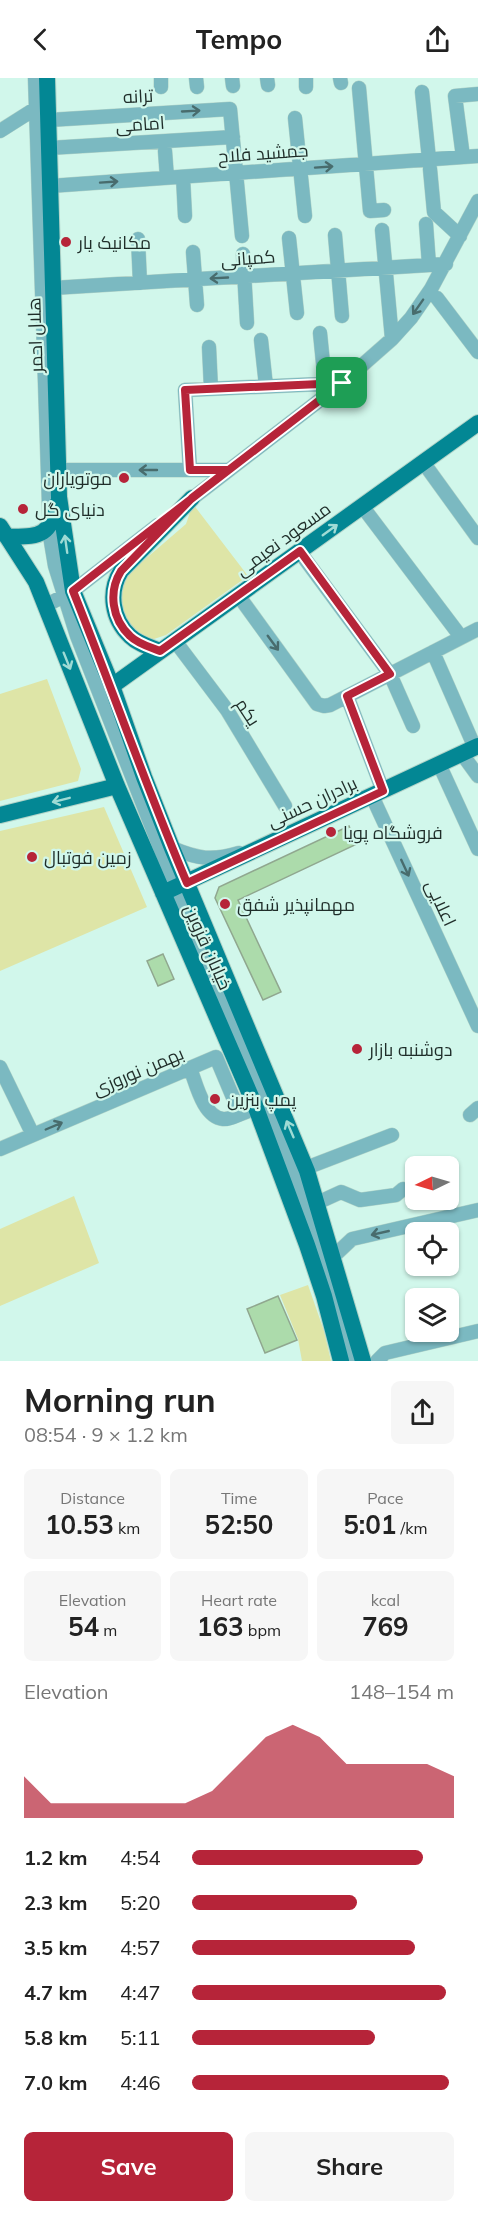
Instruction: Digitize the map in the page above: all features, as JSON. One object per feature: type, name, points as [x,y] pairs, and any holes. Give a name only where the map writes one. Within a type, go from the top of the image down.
[{"type":"main road","name":"هلال احمر","points":[[47,78],[42,104],[49,120],[59,496],[68,594]]},
{"type":"main road","name":"مسعود نعیمی","points":[[112,686],[478,423]]},
{"type":"main road","points":[[3,532],[33,536],[45,531],[53,522],[59,496]]},
{"type":"main road","points":[[160,651],[140,643],[124,629],[113,605],[113,592],[121,571],[192,498]]},
{"type":"main road","name":"خیابان قزوین","points":[[3,532],[36,582],[117,786],[175,888],[306,1168],[334,1256],[363,1361]]},
{"type":"main road","name":"خیابان قزوین","points":[[68,594],[112,686],[172,848],[175,888],[307,1245],[324,1296],[341,1361]]},
{"type":"main road","name":"برادران حسنی","points":[[175,888],[473,747]]},
{"type":"main road","points":[[0,815],[117,786]]},
{"type":"street","points":[[36,78],[42,104],[50,525],[55,566],[68,594],[106,714],[175,888],[290,1164],[331,1285],[352,1361]]},
{"type":"street","points":[[359,88],[370,211],[384,210]]},
{"type":"street","points":[[422,92],[434,212],[460,236]]},
{"type":"street","points":[[463,157],[456,96],[478,94]]},
{"type":"street","points":[[0,131],[42,104]]},
{"type":"street","name":"ترانه","points":[[49,120],[230,109],[233,136]]},
{"type":"street","points":[[295,118],[305,216]]},
{"type":"street","points":[[233,136],[242,236]]},
{"type":"street","name":"امامی","points":[[49,148],[233,136]]},
{"type":"street","points":[[165,152],[167,178]]},
{"type":"street","name":"جمشید فلاح","points":[[50,186],[366,164],[429,164],[478,156]]},
{"type":"street","points":[[183,177],[186,216]]},
{"type":"street","points":[[45,606],[68,594],[342,383],[392,339],[411,318],[446,264],[478,201]]},
{"type":"street","points":[[426,224],[429,265]]},
{"type":"street","points":[[382,230],[392,339]]},
{"type":"street","points":[[334,236],[342,316]]},
{"type":"street","points":[[289,238],[297,313]]},
{"type":"street","points":[[138,239],[140,283]]},
{"type":"street","points":[[193,252],[197,304]]},
{"type":"street","points":[[243,254],[247,323]]},
{"type":"street","name":"کمپانی","points":[[53,288],[446,264]]},
{"type":"street","points":[[438,298],[478,352]]},
{"type":"street","points":[[320,333],[325,383]]},
{"type":"street","points":[[261,340],[266,386]]},
{"type":"street","points":[[208,347],[212,389]]},
{"type":"street","points":[[190,470],[185,390],[342,383]]},
{"type":"street","points":[[423,462],[478,538]]},
{"type":"street","points":[[58,470],[228,470]]},
{"type":"street","points":[[363,506],[461,638]]},
{"type":"street","points":[[300,551],[390,674],[413,726]]},
{"type":"street","points":[[238,595],[317,704],[324,706],[330,705],[478,628]]},
{"type":"street","name":"یکم","points":[[175,641],[227,710],[285,806]]},
{"type":"street","points":[[433,652],[473,747],[478,776]]},
{"type":"street","name":"اعلایی","points":[[347,696],[379,791],[478,1026]]},
{"type":"street","points":[[172,848],[194,857],[206,858],[238,854],[473,747]]},
{"type":"street","points":[[439,764],[478,849]]},
{"type":"street","name":"بهمن نوروزی","points":[[0,1149],[216,1057],[240,1114]]},
{"type":"street","points":[[0,1067],[33,1135]]},
{"type":"street","points":[[190,1068],[205,1105],[210,1112],[221,1119],[256,1108]]},
{"type":"street","points":[[306,1168],[392,1135]]},
{"type":"street","points":[[317,1203],[341,1192],[360,1200],[384,1198],[396,1195],[403,1190]]},
{"type":"street","points":[[334,1256],[352,1239],[478,1210]]},
{"type":"street","points":[[377,1361],[385,1353],[478,1331]]},
{"type":"green space","points":[[193,504],[248,576],[166,635],[148,641],[132,633],[116,592],[121,580],[186,524]]},
{"type":"green space","points":[[47,679],[81,769],[78,781],[0,801],[0,694]]},
{"type":"green space","points":[[104,807],[147,907],[0,971],[0,831]]},
{"type":"green space","points":[[74,1196],[99,1263],[0,1306],[0,1229]]},
{"type":"green space","points":[[308,1285],[324,1331],[331,1361],[302,1361],[298,1339],[280,1295]]},
{"type":"building","points":[[349,826],[357,844],[238,900],[281,992],[263,1000],[215,898],[219,887]]},
{"type":"building","points":[[163,954],[174,979],[158,986],[147,961]]},
{"type":"building","points":[[278,1296],[297,1340],[265,1353],[247,1309]]},
{"type":"place","name":"مکانیک یار","points":[[66,242]]},
{"type":"place","name":"موتویاران","points":[[124,478]]},
{"type":"place","name":"دنیای گل","points":[[23,509]]},
{"type":"place","name":"فروشگاه پویا","points":[[331,832]]},
{"type":"place","name":"زمین فوتبال","points":[[32,857]]},
{"type":"place","name":"مهمانپذیر شفق","points":[[225,904]]},
{"type":"place","name":"دوشنبه بازار","points":[[357,1049]]},
{"type":"place","name":"پمپ بنزین","points":[[215,1099]]},
{"type":"route","points":[[342,383],[185,390],[190,470],[228,470],[192,498],[121,571],[113,592],[113,605],[124,629],[131,637],[160,651],[300,551],[390,674],[347,696],[383,791],[187,883],[73,591],[192,498],[228,470],[342,383]]}]
